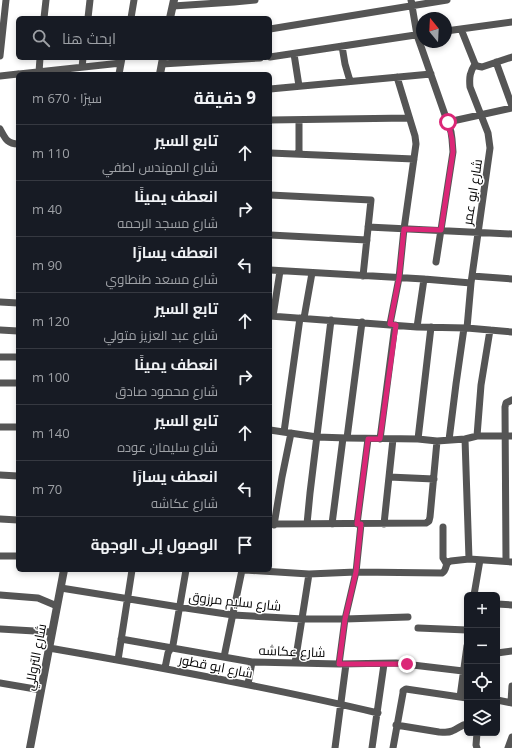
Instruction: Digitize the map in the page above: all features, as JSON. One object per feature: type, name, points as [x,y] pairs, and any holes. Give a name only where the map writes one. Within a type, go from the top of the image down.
[{"type":"street","points":[[0,56],[6,0]]},
{"type":"street","points":[[44,16],[46,0]]},
{"type":"street","points":[[88,16],[90,0]]},
{"type":"street","points":[[131,16],[134,0]]},
{"type":"street","points":[[170,16],[173,3],[234,2],[255,0]]},
{"type":"street","points":[[272,29],[411,3],[447,0]]},
{"type":"street","points":[[411,3],[416,22]]},
{"type":"street","points":[[452,30],[512,22]]},
{"type":"street","points":[[461,29],[475,64],[480,67],[512,57]]},
{"type":"street","points":[[272,57],[416,34]]},
{"type":"street","points":[[342,46],[350,81]]},
{"type":"street","points":[[423,48],[448,122],[453,152],[436,262]]},
{"type":"street","points":[[294,54],[299,86]]},
{"type":"street","points":[[40,60],[39,72],[82,67],[121,60],[119,72]]},
{"type":"street","points":[[82,67],[83,60]]},
{"type":"street","points":[[160,72],[162,61],[195,60]]},
{"type":"street","points":[[448,122],[512,107],[496,62]]},
{"type":"street","name":"شارع ابو عمر","points":[[449,440],[456,384],[466,328],[490,148],[488,133],[470,87],[469,79],[475,64]]},
{"type":"street","points":[[0,76],[16,74]]},
{"type":"street","points":[[272,89],[431,74]]},
{"type":"street","points":[[380,439],[404,229],[416,140],[398,77]]},
{"type":"street","points":[[272,120],[409,118]]},
{"type":"street","points":[[299,120],[299,153]]},
{"type":"street","points":[[0,129],[7,141],[16,144]]},
{"type":"street","points":[[272,153],[414,159]]},
{"type":"street","points":[[272,195],[371,200],[363,276]]},
{"type":"street","points":[[368,227],[512,234]]},
{"type":"street","points":[[272,235],[367,240]]},
{"type":"street","points":[[272,270],[424,279],[512,279]]},
{"type":"street","points":[[272,311],[280,271]]},
{"type":"street","points":[[312,273],[302,318],[282,477],[272,524],[426,523],[429,521],[430,517],[437,441]]},
{"type":"street","points":[[417,327],[424,279]]},
{"type":"street","points":[[0,302],[16,303]]},
{"type":"street","points":[[272,316],[417,327],[466,328],[512,332]]},
{"type":"street","points":[[307,524],[331,320]]},
{"type":"street","points":[[332,524],[355,380],[362,322]]},
{"type":"street","points":[[418,439],[431,327]]},
{"type":"street","points":[[0,330],[16,331]]},
{"type":"street","points":[[477,436],[481,385],[490,330]]},
{"type":"street","points":[[0,357],[16,357]]},
{"type":"street","points":[[0,383],[16,383]]},
{"type":"street","points":[[446,564],[451,561],[469,559],[509,562],[509,436],[505,405],[508,401],[512,400]]},
{"type":"street","points":[[0,427],[16,427]]},
{"type":"street","points":[[272,430],[317,437],[418,439],[437,441],[465,439],[477,436],[509,436]]},
{"type":"street","points":[[335,748],[341,704],[345,619],[356,572],[359,524],[368,439]]},
{"type":"street","points":[[384,524],[393,439]]},
{"type":"street","points":[[465,439],[469,559]]},
{"type":"street","points":[[0,475],[16,476]]},
{"type":"street","points":[[389,477],[434,479]]},
{"type":"street","points":[[0,519],[16,520]]},
{"type":"street","points":[[272,572],[309,574],[356,572],[442,573],[445,572],[446,569],[446,564],[443,558],[443,527]]},
{"type":"street","points":[[0,556],[16,556]]},
{"type":"street","points":[[475,592],[480,560]]},
{"type":"street","name":"شارع التروللي","points":[[30,748],[64,572]]},
{"type":"street","points":[[118,660],[132,572]]},
{"type":"street","points":[[165,668],[168,653],[173,645],[186,572]]},
{"type":"street","points":[[224,657],[243,572]]},
{"type":"street","points":[[295,663],[309,574]]},
{"type":"street","name":"شارع سليم مرزوق","points":[[61,588],[232,615],[303,619],[408,617]]},
{"type":"street","points":[[0,595],[38,598],[57,606]]},
{"type":"street","points":[[500,604],[512,605]]},
{"type":"street","points":[[418,628],[464,630]]},
{"type":"street","points":[[0,629],[52,632]]},
{"type":"street","name":"شارع عكاشه","points":[[121,639],[252,662],[407,664],[464,671]]},
{"type":"street","name":"شارع ابو قطور","points":[[49,648],[248,684],[378,713]]},
{"type":"street","points":[[500,653],[512,651]]},
{"type":"street","points":[[248,684],[252,662]]},
{"type":"street","points":[[372,748],[384,664]]},
{"type":"street","points":[[393,748],[396,725],[404,691],[406,689],[463,697],[464,671]]},
{"type":"street","points":[[0,683],[41,690]]},
{"type":"street","points":[[500,700],[511,702],[512,686]]},
{"type":"street","points":[[396,725],[446,732],[452,731],[464,725]]},
{"type":"street","points":[[476,736],[477,748]]},
{"type":"street","points":[[508,748],[512,738]]},
{"type":"route","points":[[407,664],[339,664],[345,619],[356,572],[361,524],[357,524],[368,439],[380,439],[396,325],[390,324],[399,278],[404,229],[441,230],[453,152],[451,132],[448,122]]}]
